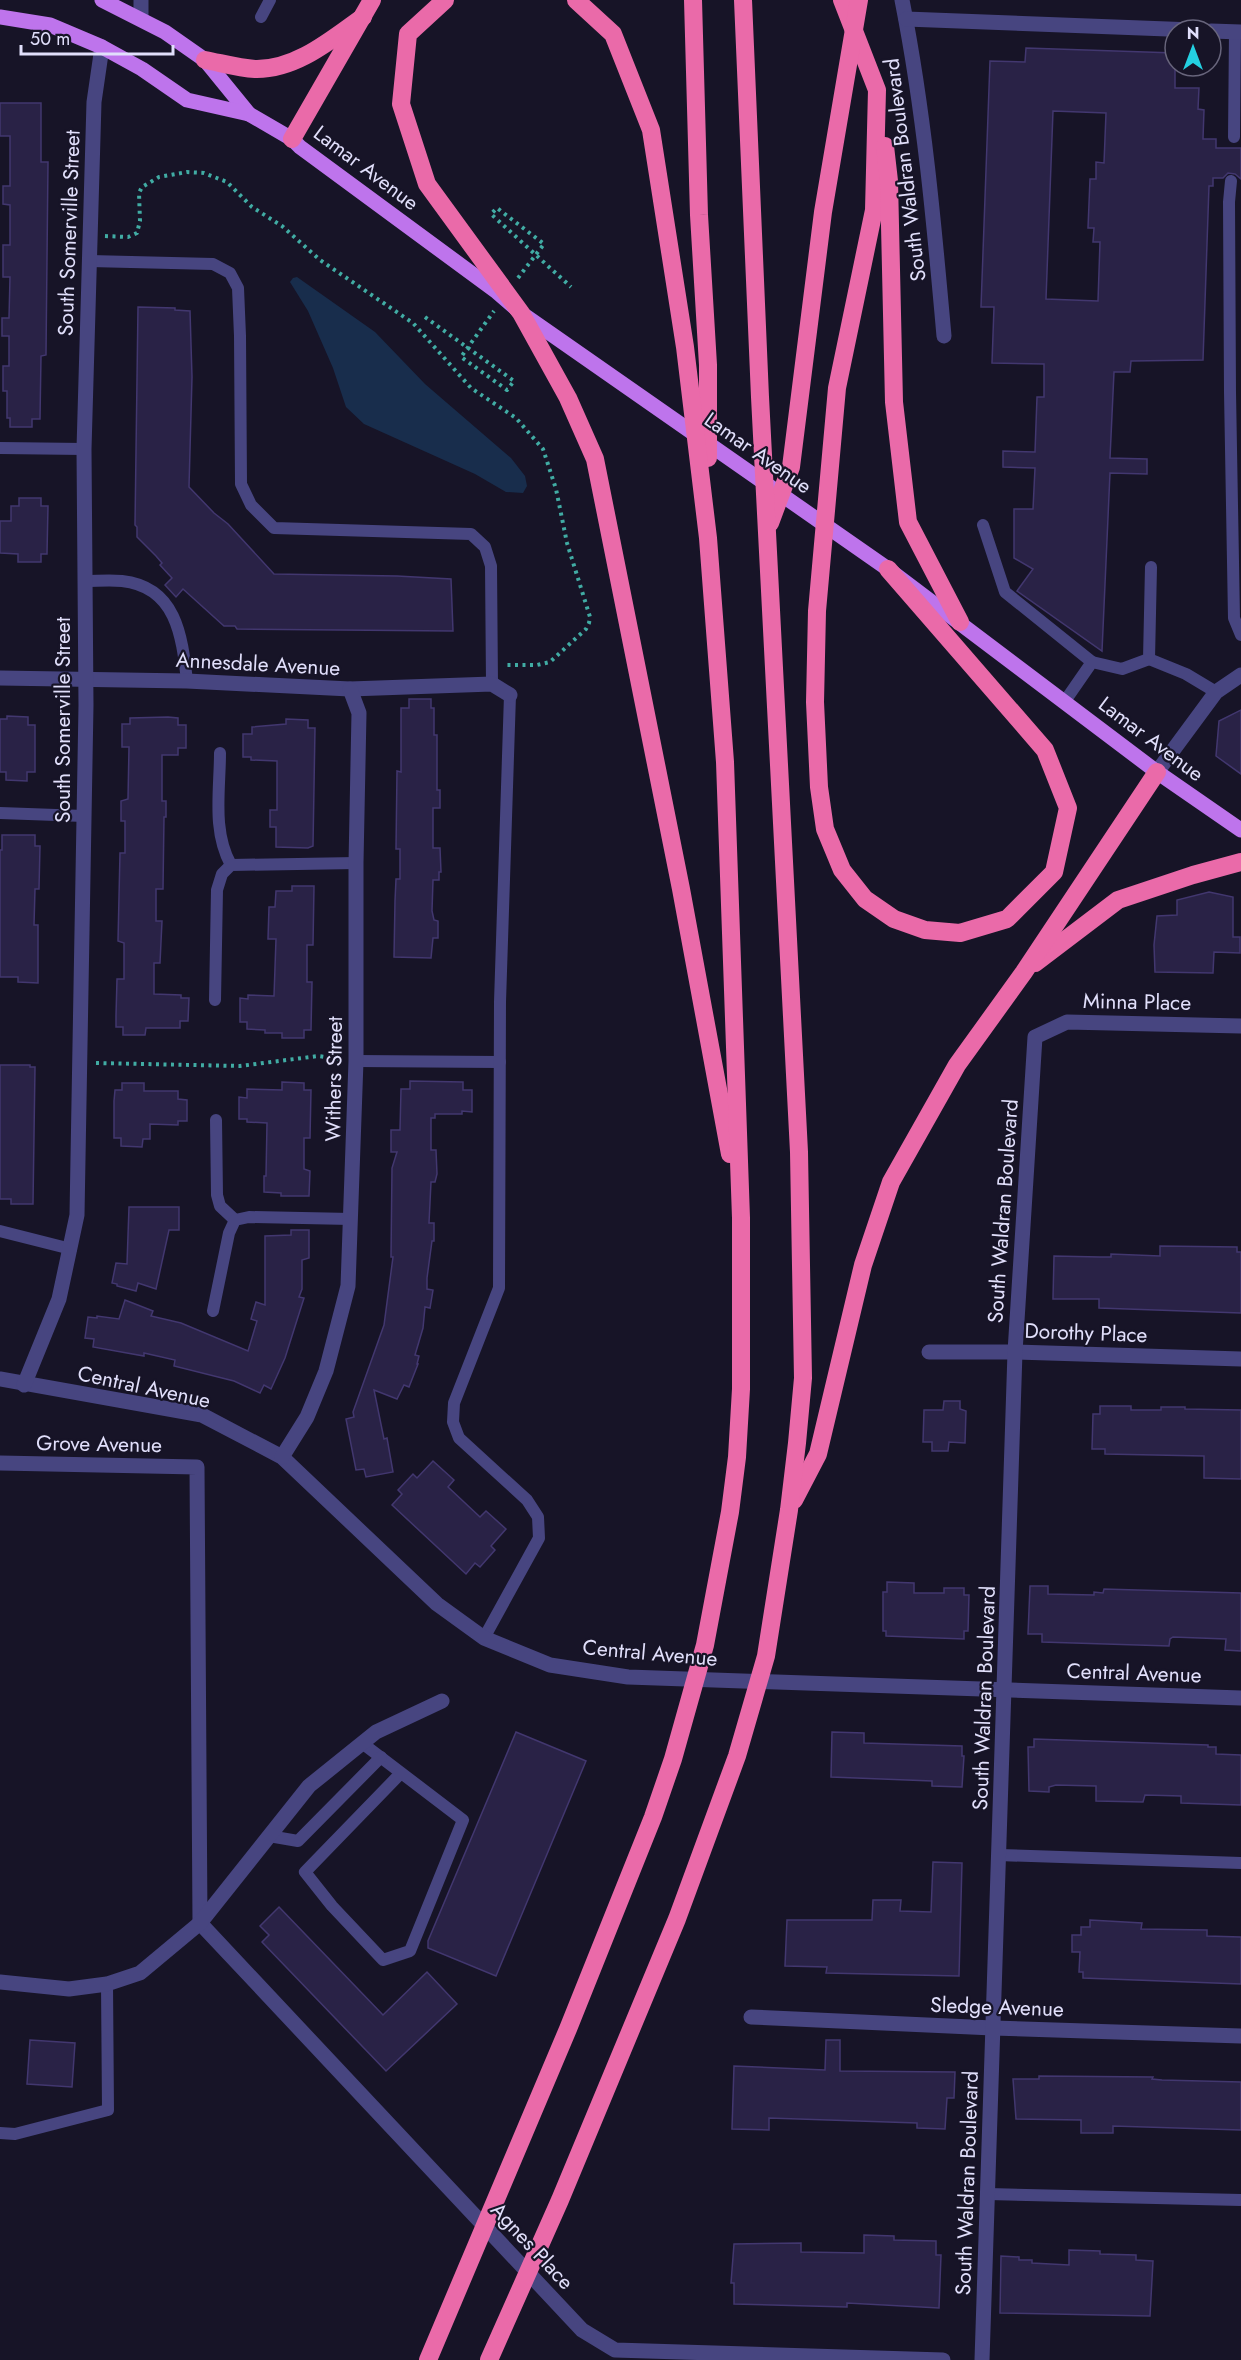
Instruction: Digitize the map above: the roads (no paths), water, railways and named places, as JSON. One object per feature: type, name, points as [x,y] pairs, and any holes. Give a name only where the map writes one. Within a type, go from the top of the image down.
[{"type":"highway","points":[[292,139],[372,0]]},
{"type":"highway","points":[[445,0],[408,34],[401,104],[426,184],[521,313],[568,398],[595,459],[681,889],[741,1218]]},
{"type":"highway","points":[[428,2360],[621,1898],[673,1759],[711,1614],[730,1512],[737,1457],[741,1389],[741,1218],[725,762],[708,538],[685,347],[651,130],[613,34],[576,0]]},
{"type":"highway","points":[[693,0],[699,215],[708,365],[708,538]]},
{"type":"highway","points":[[489,2360],[560,2200],[677,1919],[737,1756],[766,1656],[789,1510],[803,1378],[799,1164],[760,397],[743,0]]},
{"type":"highway","points":[[842,0],[877,90],[889,182],[894,402],[908,522],[960,622]]},
{"type":"highway","points":[[767,530],[791,466],[823,212],[859,0]]},
{"type":"highway","points":[[205,60],[256,69],[281,64],[304,56],[363,17]]},
{"type":"highway","points":[[877,90],[874,210],[837,388],[817,611],[815,702],[819,787],[825,829],[842,870],[866,899],[894,919],[925,930],[960,933],[1007,919],[1054,872],[1068,808],[1045,750],[888,569]]},
{"type":"highway","points":[[789,1510],[818,1454],[863,1265],[891,1182],[957,1065],[1024,972],[1157,772]]},
{"type":"highway","points":[[1024,972],[1118,900],[1241,862]]},
{"type":"main road","points":[[102,0],[141,18],[205,60],[249,114]]},
{"type":"main road","points":[[0,17],[50,25],[102,47],[142,69],[187,100],[249,114]]},
{"type":"main road","name":"Lamar Avenue","points":[[249,114],[292,139],[497,292],[521,313],[888,569],[1157,772],[1241,830]]},
{"type":"street","points":[[141,0],[141,18]]},
{"type":"street","name":"South Waldran Boulevard","points":[[902,0],[914,59],[930,175],[944,336]]},
{"type":"street","points":[[906,19],[1163,29]]},
{"type":"street","points":[[1223,31],[1238,32]]},
{"type":"street","name":"South Somerville Street","points":[[24,1384],[59,1299],[77,1215],[84,816],[84,449],[94,102],[102,47]]},
{"type":"street","points":[[1157,772],[1216,692],[1241,675]]},
{"type":"street","name":"Annesdale Avenue","points":[[0,678],[187,681],[350,689],[492,684]]},
{"type":"street","points":[[492,684],[510,695]]},
{"type":"street","name":"Withers Street","points":[[282,1457],[307,1417],[326,1371],[348,1286],[356,1061],[359,713],[350,689]]},
{"type":"street","name":"Minna Place","points":[[1035,1037],[1067,1022],[1241,1026]]},
{"type":"street","name":"South Waldran Boulevard","points":[[982,2360],[1015,1352],[1035,1037]]},
{"type":"street","name":"Dorothy Place","points":[[929,1352],[1015,1352],[1241,1359]]},
{"type":"street","name":"Central Avenue","points":[[0,1379],[202,1415],[282,1457],[437,1604],[484,1638],[550,1665],[628,1677],[1241,1698]]},
{"type":"street","name":"Grove Avenue","points":[[0,1463],[197,1467],[200,1923]]},
{"type":"street","points":[[0,1982],[69,1989],[107,1984],[140,1973],[200,1923],[309,1786],[376,1731],[442,1701]]},
{"type":"street","name":"Agnes Place","points":[[200,1923],[582,2330],[615,2350],[629,2355],[944,2360]]},
{"type":"street","name":"Sledge Avenue","points":[[751,2017],[1241,2036]]},
{"type":"lane","points":[[261,17],[270,0]]},
{"type":"lane","points":[[1233,137],[1238,32]]},
{"type":"lane","points":[[1231,181],[1229,202],[1236,434],[1237,596],[1234,618],[1241,635]]},
{"type":"lane","points":[[90,261],[213,264],[230,273],[238,288],[241,484],[251,505],[274,528],[471,534],[485,548],[491,566],[492,684]]},
{"type":"lane","points":[[0,448],[84,449]]},
{"type":"lane","points":[[983,525],[1005,592],[1092,662],[1122,669],[1149,659],[1186,674],[1216,692]]},
{"type":"lane","points":[[1149,659],[1151,567]]},
{"type":"lane","points":[[84,581],[124,581],[148,588],[166,604],[180,627],[187,681]]},
{"type":"lane","points":[[1065,701],[1092,662]]},
{"type":"lane","points":[[484,1638],[539,1538],[538,1517],[526,1500],[459,1438],[453,1422],[454,1403],[499,1288],[500,1062],[510,695]]},
{"type":"lane","points":[[220,753],[219,829],[223,850],[231,865]]},
{"type":"lane","points":[[0,813],[84,816]]},
{"type":"lane","points":[[215,1000],[217,890],[222,874],[231,865],[356,863]]},
{"type":"lane","points":[[356,1061],[500,1062]]},
{"type":"lane","points":[[216,1120],[216,1195],[220,1206],[235,1220]]},
{"type":"lane","points":[[235,1220],[249,1217],[351,1219]]},
{"type":"lane","points":[[213,1311],[229,1233],[235,1220]]},
{"type":"lane","points":[[0,1232],[71,1249]]},
{"type":"lane","points":[[362,1743],[402,1773],[463,1820],[410,1951],[383,1960],[305,1872],[402,1773]]},
{"type":"lane","points":[[269,1836],[298,1841],[381,1757]]},
{"type":"lane","points":[[999,1855],[1241,1863]]},
{"type":"lane","points":[[0,2133],[15,2134],[108,2110],[107,1984]]},
{"type":"lane","points":[[987,2194],[1241,2200]]},
{"type":"water","points":[[297,277],[375,332],[425,384],[511,458],[525,476],[527,486],[523,493],[506,492],[475,474],[364,424],[346,407],[333,368],[308,311],[290,282]]}]
